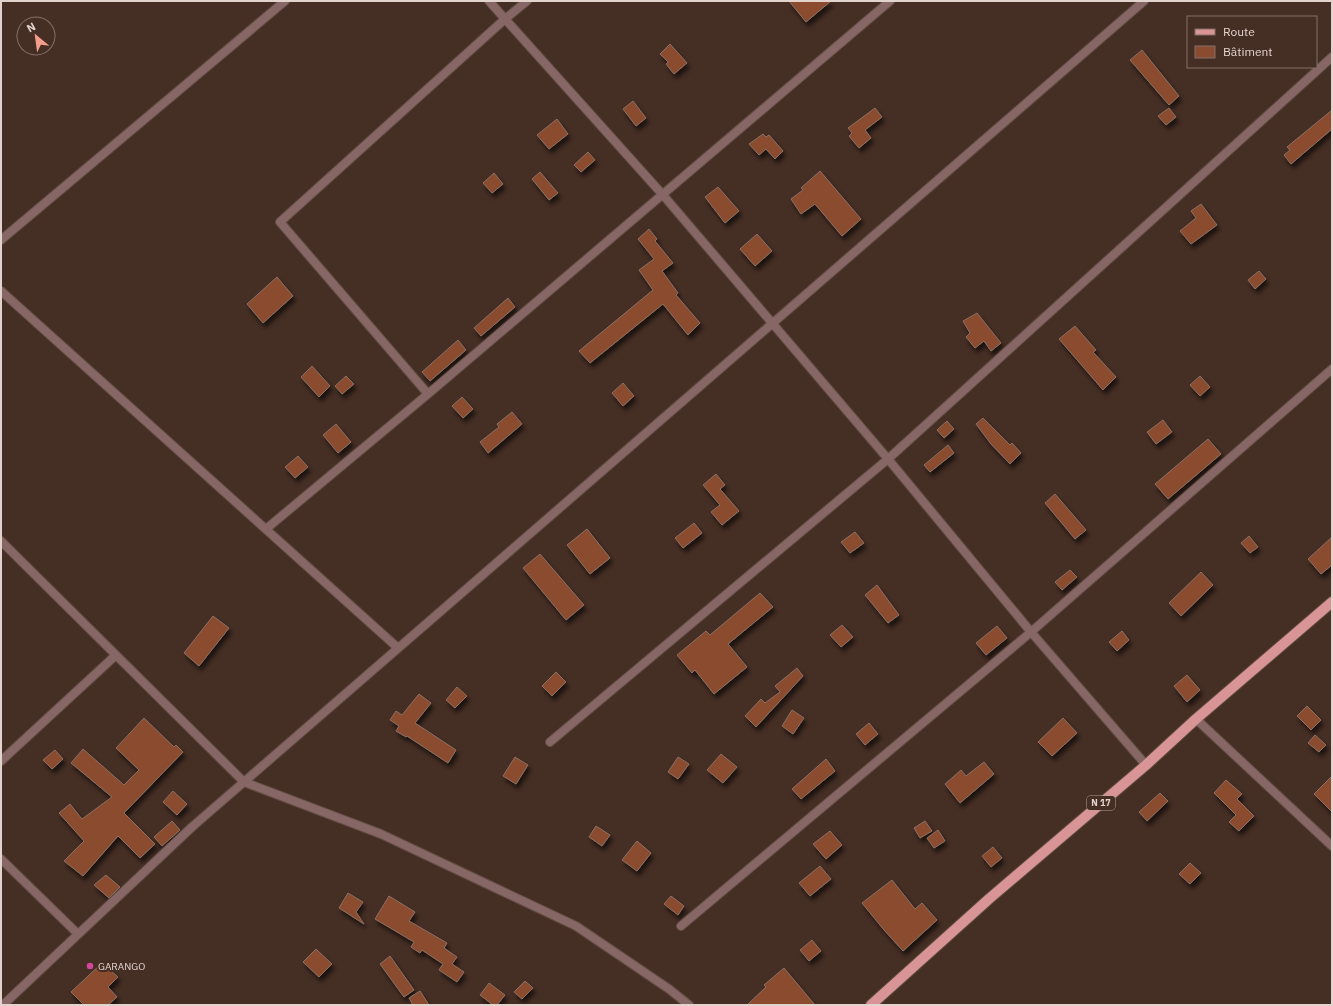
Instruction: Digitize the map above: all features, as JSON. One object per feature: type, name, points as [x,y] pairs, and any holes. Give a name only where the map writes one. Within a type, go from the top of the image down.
[{"type":"main road","name":"N 17","points":[[870,1005],[990,898],[1146,765],[1196,718],[1332,602]]},
{"type":"street","points":[[1,240],[285,1]]},
{"type":"street","points":[[489,1],[663,195],[888,459],[1031,632],[1146,765]]},
{"type":"street","points":[[428,394],[280,222],[505,19],[527,1]]},
{"type":"street","points":[[266,529],[428,394],[890,1]]},
{"type":"street","points":[[3,1005],[192,827],[1144,1]]},
{"type":"street","points":[[550,742],[888,459],[1332,58]]},
{"type":"street","points":[[1,291],[398,648]]},
{"type":"street","points":[[681,926],[1031,632],[1332,369]]},
{"type":"street","points":[[1,541],[244,782],[381,834],[576,926],[669,988],[689,1005]]},
{"type":"street","points":[[1,761],[116,655]]},
{"type":"street","points":[[1196,718],[1332,846]]},
{"type":"street","points":[[1,860],[78,934]]},
{"type":"building","points":[[789,1],[831,1],[806,22]]},
{"type":"building","points":[[670,44],[687,63],[674,74],[666,64],[668,62],[660,54]]},
{"type":"building","points":[[1142,50],[1179,96],[1169,105],[1130,60]]},
{"type":"building","points":[[633,101],[646,118],[636,126],[623,109]]},
{"type":"building","points":[[875,108],[882,117],[865,130],[871,138],[859,148],[849,136],[852,133],[848,128]]},
{"type":"building","points":[[1169,108],[1176,117],[1166,125],[1158,116]]},
{"type":"building","points":[[1332,110],[1332,129],[1291,164],[1284,155],[1290,150],[1287,147]]},
{"type":"building","points":[[557,119],[568,134],[549,149],[537,135]]},
{"type":"building","points":[[763,134],[766,137],[769,135],[783,151],[775,159],[766,149],[759,155],[749,144]]},
{"type":"building","points":[[588,152],[595,160],[581,172],[574,165]]},
{"type":"building","points":[[820,171],[861,219],[842,236],[815,204],[801,214],[791,199],[803,190],[801,188]]},
{"type":"building","points":[[540,172],[558,193],[549,200],[532,179]]},
{"type":"building","points":[[494,173],[503,184],[492,193],[483,183]]},
{"type":"building","points":[[718,187],[739,211],[725,223],[705,197]]},
{"type":"building","points":[[1201,204],[1217,225],[1191,244],[1180,231],[1196,218],[1191,211]]},
{"type":"building","points":[[649,229],[657,239],[655,241],[673,263],[662,271],[678,293],[676,295],[700,323],[688,335],[663,304],[590,363],[579,351],[653,290],[639,270],[654,259],[638,239]]},
{"type":"building","points":[[757,234],[772,251],[755,266],[740,249]]},
{"type":"building","points":[[1259,271],[1266,279],[1255,289],[1248,280]]},
{"type":"building","points":[[277,277],[293,296],[263,323],[247,304]]},
{"type":"building","points":[[508,298],[515,307],[481,336],[474,328]]},
{"type":"building","points":[[977,313],[1001,343],[991,351],[984,341],[975,348],[966,337],[970,333],[963,321]]},
{"type":"building","points":[[1075,326],[1096,350],[1093,352],[1116,377],[1103,390],[1059,339]]},
{"type":"building","points":[[458,340],[466,350],[430,381],[422,372]]},
{"type":"building","points":[[312,366],[330,386],[319,397],[301,377]]},
{"type":"building","points":[[346,376],[354,384],[342,394],[335,386]]},
{"type":"building","points":[[1200,376],[1210,387],[1200,396],[1190,385]]},
{"type":"building","points":[[623,383],[634,396],[623,406],[612,393]]},
{"type":"building","points":[[462,397],[473,409],[463,418],[452,406]]},
{"type":"building","points":[[512,412],[522,424],[488,453],[480,442],[499,427],[497,424]]},
{"type":"building","points":[[983,418],[1010,445],[1012,443],[1021,453],[1010,464],[991,444],[976,424]]},
{"type":"building","points":[[1163,420],[1172,432],[1156,444],[1147,432]]},
{"type":"building","points":[[947,421],[954,429],[944,438],[937,430]]},
{"type":"building","points":[[336,424],[351,442],[338,453],[323,435]]},
{"type":"building","points":[[1208,439],[1221,454],[1168,499],[1155,484]]},
{"type":"building","points":[[948,445],[954,453],[930,472],[924,465]]},
{"type":"building","points":[[298,456],[308,467],[295,478],[285,467]]},
{"type":"building","points":[[716,474],[725,485],[720,489],[739,511],[722,525],[711,512],[720,505],[703,485]]},
{"type":"building","points":[[1055,494],[1086,530],[1075,539],[1045,503]]},
{"type":"building","points":[[694,523],[702,533],[683,548],[675,538]]},
{"type":"building","points":[[587,529],[610,558],[590,574],[567,545]]},
{"type":"building","points":[[855,532],[864,543],[850,553],[841,542]]},
{"type":"building","points":[[1249,536],[1258,547],[1250,553],[1241,543]]},
{"type":"building","points":[[1332,537],[1332,565],[1321,574],[1308,559]]},
{"type":"building","points":[[540,554],[584,605],[566,620],[523,568]]},
{"type":"building","points":[[1070,570],[1077,577],[1062,590],[1055,582]]},
{"type":"building","points":[[1201,572],[1213,585],[1181,616],[1169,603]]},
{"type":"building","points":[[877,585],[899,615],[888,623],[865,595]]},
{"type":"building","points":[[760,593],[773,607],[728,644],[747,667],[714,694],[695,670],[692,673],[677,655],[706,631],[710,635]]},
{"type":"building","points":[[213,616],[229,628],[199,666],[184,653]]},
{"type":"building","points":[[842,625],[853,637],[841,647],[830,635]]},
{"type":"building","points":[[997,626],[1007,638],[986,655],[976,643]]},
{"type":"building","points":[[1122,631],[1129,640],[1117,651],[1109,642]]},
{"type":"building","points":[[797,668],[803,676],[756,727],[745,716],[761,699],[765,703],[780,692],[775,686]]},
{"type":"building","points":[[556,672],[566,682],[552,696],[542,686]]},
{"type":"building","points":[[1187,675],[1200,690],[1187,702],[1174,686]]},
{"type":"building","points":[[457,687],[467,696],[455,708],[446,700]]},
{"type":"building","points":[[419,694],[431,703],[415,723],[456,750],[448,763],[407,736],[406,737],[396,731],[399,726],[390,720],[396,711],[402,715]]},
{"type":"building","points":[[1307,706],[1321,720],[1311,730],[1297,716]]},
{"type":"building","points":[[792,710],[804,718],[793,734],[782,726]]},
{"type":"building","points":[[144,718],[174,747],[176,745],[183,752],[124,813],[155,844],[140,858],[118,836],[83,876],[64,861],[84,841],[59,813],[70,804],[82,819],[112,797],[71,763],[83,749],[124,785],[139,770],[116,748]]},
{"type":"building","points":[[1063,718],[1077,733],[1052,756],[1038,742]]},
{"type":"building","points":[[869,723],[878,734],[865,745],[856,734]]},
{"type":"building","points":[[1315,735],[1326,745],[1319,752],[1308,743]]},
{"type":"building","points":[[55,750],[63,759],[52,769],[43,760]]},
{"type":"building","points":[[721,754],[737,767],[723,783],[707,770]]},
{"type":"building","points":[[515,757],[528,765],[516,784],[503,776]]},
{"type":"building","points":[[678,757],[689,764],[678,779],[668,772]]},
{"type":"building","points":[[826,759],[835,771],[801,799],[792,789]]},
{"type":"building","points":[[984,762],[994,774],[960,803],[945,784],[961,770],[966,776]]},
{"type":"building","points":[[1332,776],[1332,812],[1314,794]]},
{"type":"building","points":[[1226,780],[1242,794],[1237,799],[1254,816],[1239,831],[1229,822],[1236,815],[1214,793]]},
{"type":"building","points":[[173,791],[187,804],[177,815],[163,802]]},
{"type":"building","points":[[1160,793],[1168,801],[1147,821],[1139,812]]},
{"type":"building","points":[[172,821],[180,830],[162,846],[154,837]]},
{"type":"building","points":[[925,821],[932,831],[920,838],[914,828]]},
{"type":"building","points":[[596,826],[610,835],[602,846],[589,837]]},
{"type":"building","points":[[938,830],[945,841],[934,848],[927,838]]},
{"type":"building","points":[[830,831],[842,845],[826,859],[813,844]]},
{"type":"building","points":[[637,841],[651,853],[637,871],[622,860]]},
{"type":"building","points":[[993,847],[1002,858],[991,867],[982,856]]},
{"type":"building","points":[[1190,863],[1201,873],[1190,884],[1179,874]]},
{"type":"building","points":[[820,866],[831,879],[810,896],[799,883]]},
{"type":"building","points":[[106,875],[120,887],[109,898],[94,885]]},
{"type":"building","points":[[892,880],[915,909],[922,903],[937,920],[903,951],[862,903]]},
{"type":"building","points":[[348,893],[363,902],[356,912],[364,924],[339,908]]},
{"type":"building","points":[[389,896],[415,912],[409,921],[447,943],[444,948],[457,957],[452,964],[464,972],[457,982],[439,970],[443,964],[422,950],[420,953],[411,947],[414,942],[375,919]]},
{"type":"building","points":[[671,896],[684,906],[678,915],[664,904]]},
{"type":"building","points":[[812,940],[821,951],[809,961],[800,950]]},
{"type":"building","points":[[316,949],[332,964],[319,977],[303,962]]},
{"type":"building","points":[[390,956],[414,990],[404,997],[380,964]]},
{"type":"building","points":[[102,963],[118,977],[108,987],[117,997],[108,1005],[84,1005],[71,992]]},
{"type":"building","points":[[784,968],[815,1005],[747,1005],[766,987],[764,985]]},
{"type":"building","points":[[525,981],[533,988],[522,999],[514,992]]},
{"type":"building","points":[[489,983],[505,995],[497,1005],[493,1005],[480,995]]},
{"type":"building","points":[[420,991],[429,1005],[413,1005],[409,998]]},
{"type":"place","name":"GARANGO","points":[[90,966]]}]
